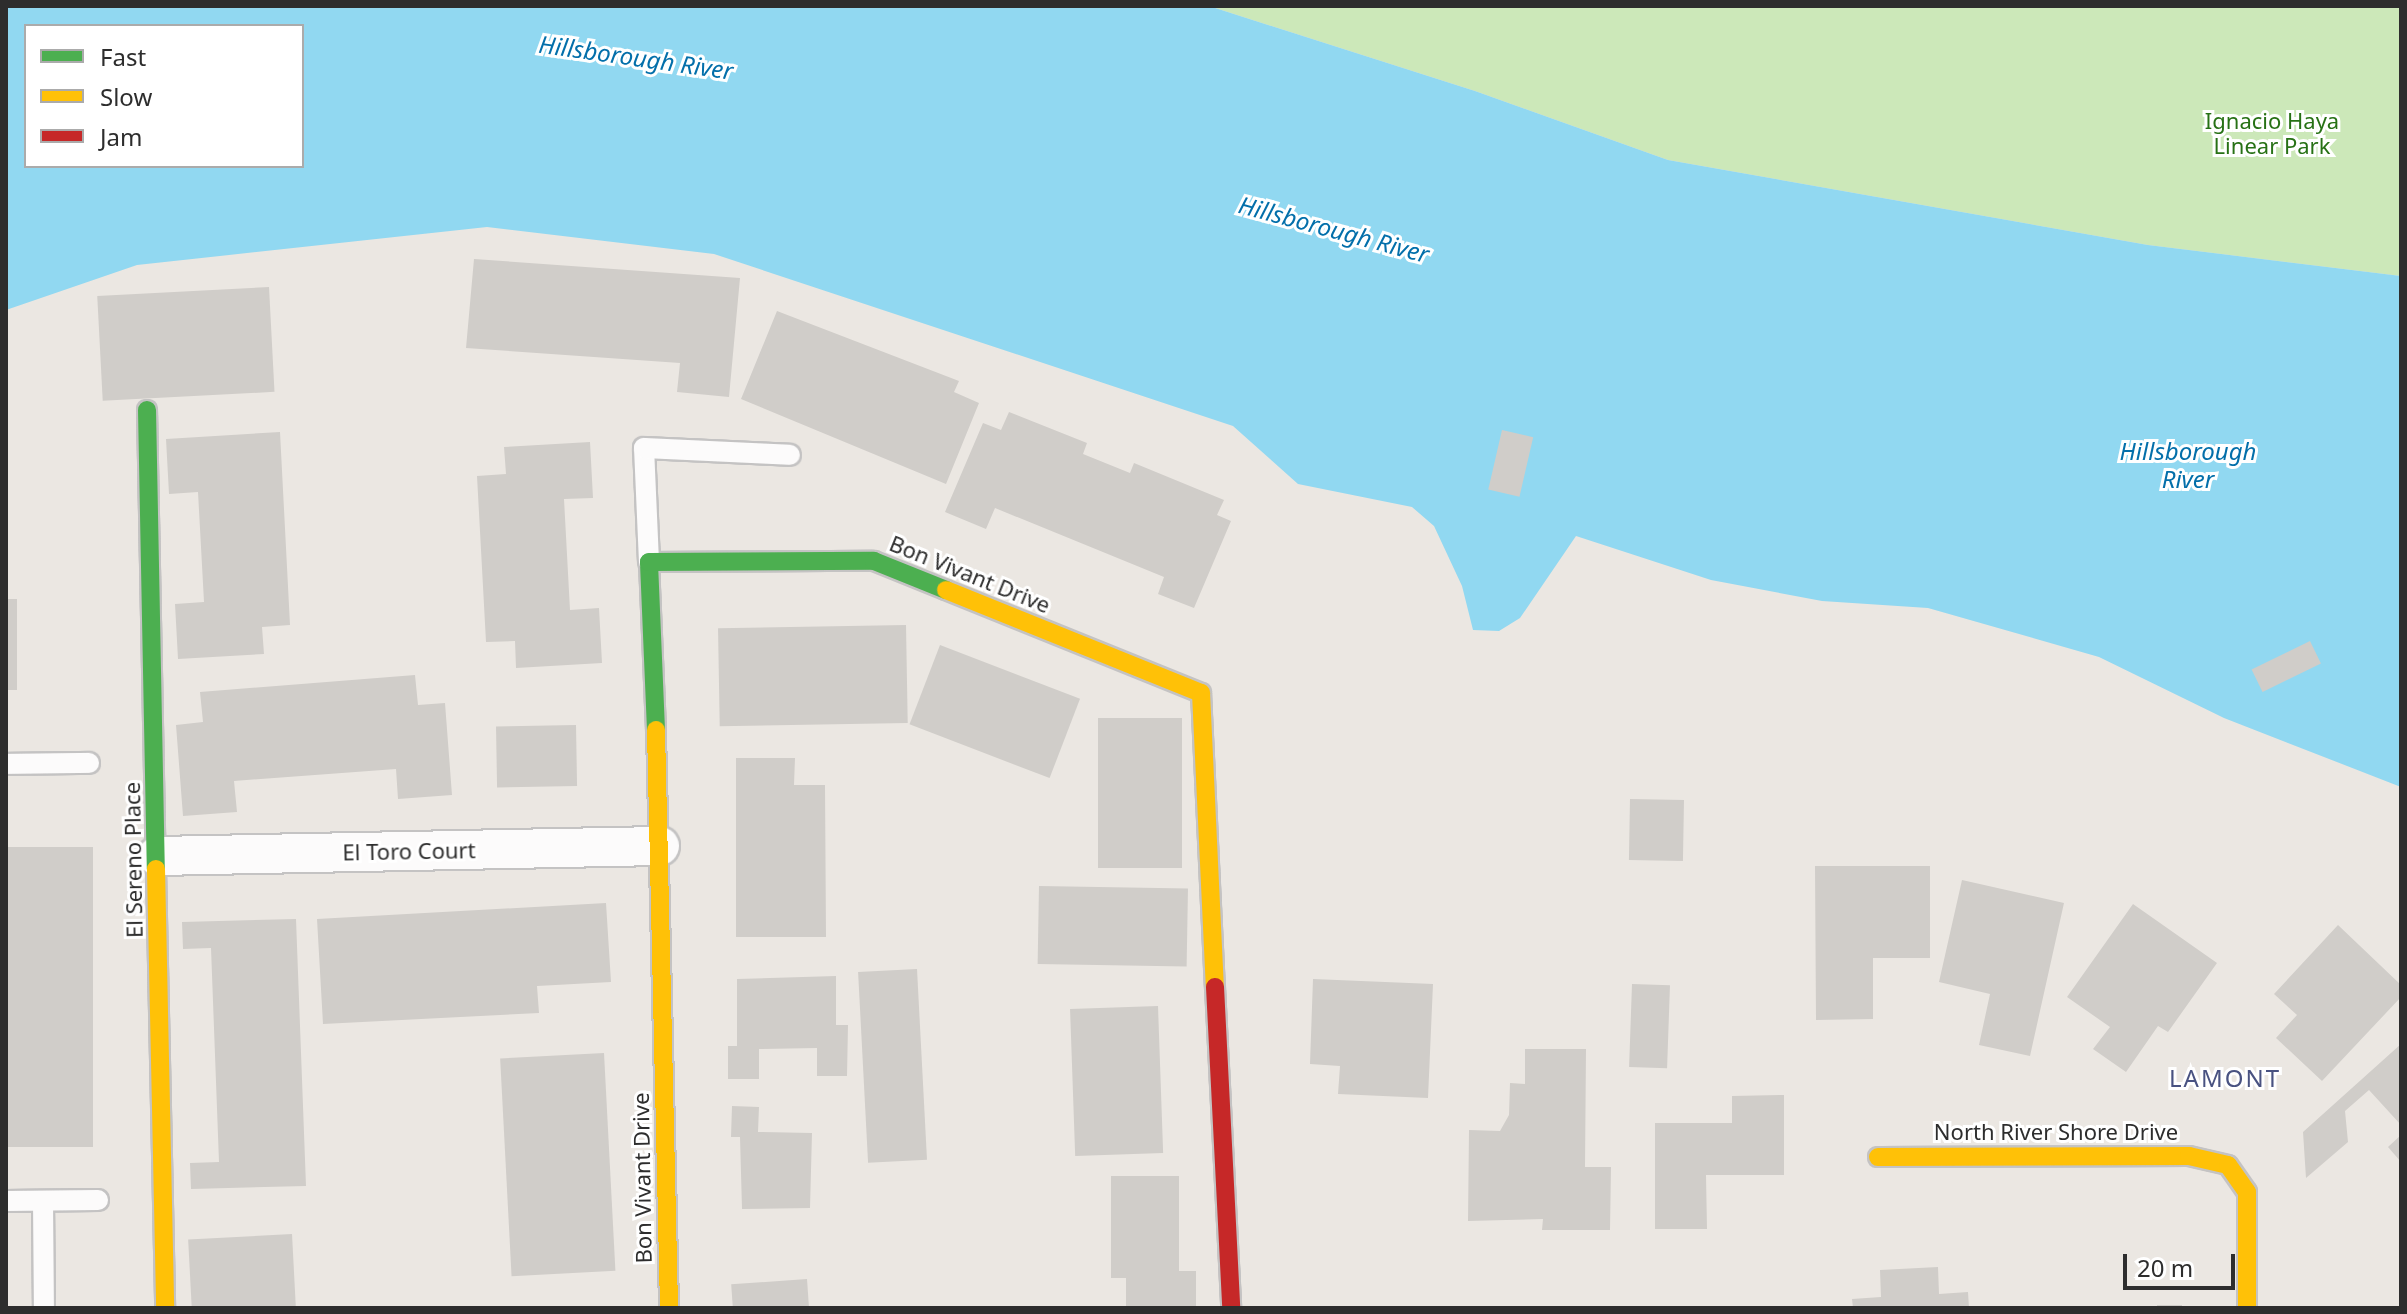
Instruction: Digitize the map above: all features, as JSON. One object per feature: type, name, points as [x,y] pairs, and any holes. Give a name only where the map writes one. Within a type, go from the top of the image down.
[{"type":"street","name":"El Sereno Place","points":[[147,410],[165,1308]]},
{"type":"street","name":"Bon Vivant Drive","points":[[669,1308],[660,846],[649,562],[874,561],[1201,693],[1231,1308]]},
{"type":"street","name":"El Toro Court","points":[[157,856],[660,846]]},
{"type":"street","name":"North River Shore Drive","points":[[1878,1157],[2189,1156],[2228,1165],[2247,1192],[2247,1308]]},
{"type":"lane","points":[[649,562],[644,448],[790,455]]},
{"type":"lane","points":[[6,764],[89,763]]},
{"type":"lane","points":[[6,1201],[98,1200]]},
{"type":"lane","points":[[43,1201],[44,1308]]},
{"type":"green space","name":"Ignacio Haya Linear Park","points":[[1209,6],[2401,6],[2401,276],[2148,245],[1668,160],[1475,91]]},
{"type":"water","name":"Hillsborough River","points":[[6,6],[1209,6],[1475,91],[1668,160],[2148,245],[2401,276],[2401,787],[2224,718],[2099,657],[1928,608],[1822,601],[1711,580],[1576,536],[1520,618],[1499,631],[1473,630],[1462,586],[1434,526],[1412,507],[1298,484],[1233,426],[714,254],[487,227],[137,265],[6,310]]},
{"type":"building","points":[[474,259],[740,278],[729,397],[677,392],[680,363],[466,348]]},
{"type":"building","points":[[269,287],[274,392],[103,401],[97,296]]},
{"type":"building","points":[[777,311],[959,381],[954,392],[979,403],[946,484],[741,399]]},
{"type":"building","points":[[1009,412],[1087,443],[1083,454],[1130,473],[1134,463],[1224,500],[1217,515],[1231,521],[1194,608],[1158,594],[1164,577],[995,508],[986,529],[945,512],[983,423],[1001,430]]},
{"type":"building","points":[[1502,430],[1533,437],[1519,497],[1488,489]]},
{"type":"building","points":[[280,432],[290,625],[262,627],[264,654],[178,659],[175,604],[204,602],[198,492],[169,494],[166,439]]},
{"type":"building","points":[[590,442],[593,498],[564,499],[570,610],[599,608],[602,663],[516,668],[515,641],[486,642],[477,476],[506,474],[504,447]]},
{"type":"building","points":[[6,599],[17,599],[17,690],[6,690]]},
{"type":"building","points":[[906,625],[908,723],[720,726],[718,628]]},
{"type":"building","points":[[2310,641],[2321,663],[2263,692],[2252,669]]},
{"type":"building","points":[[940,645],[1080,699],[1050,778],[910,724]]},
{"type":"building","points":[[415,675],[418,705],[445,703],[452,795],[398,799],[396,769],[234,781],[237,812],[183,816],[176,725],[203,722],[200,692]]},
{"type":"building","points":[[1098,718],[1182,718],[1182,868],[1098,868]]},
{"type":"building","points":[[576,725],[577,786],[497,787],[496,726]]},
{"type":"building","points":[[736,758],[795,758],[794,785],[825,785],[826,937],[736,937]]},
{"type":"building","points":[[1630,799],[1684,800],[1683,861],[1629,860]]},
{"type":"building","points":[[7,847],[93,847],[93,1147],[7,1147]]},
{"type":"building","points":[[1815,866],[1930,866],[1930,958],[1873,958],[1873,1019],[1816,1020]]},
{"type":"building","points":[[1962,880],[2064,903],[2030,1056],[1979,1045],[1990,994],[1939,982]]},
{"type":"building","points":[[1039,886],[1188,889],[1187,967],[1038,964]]},
{"type":"building","points":[[606,903],[611,982],[537,986],[539,1013],[323,1024],[317,919]]},
{"type":"building","points":[[2133,904],[2217,963],[2168,1032],[2158,1026],[2126,1072],[2093,1049],[2110,1027],[2067,997]]},
{"type":"building","points":[[296,919],[306,1186],[191,1189],[190,1163],[219,1162],[211,948],[183,949],[182,922]]},
{"type":"building","points":[[2338,925],[2401,985],[2401,997],[2322,1081],[2276,1038],[2297,1015],[2274,994]]},
{"type":"building","points":[[917,969],[927,1160],[868,1163],[858,972]]},
{"type":"building","points":[[836,976],[836,1025],[848,1025],[847,1076],[817,1076],[817,1048],[759,1049],[759,1079],[728,1079],[728,1046],[737,1046],[737,979]]},
{"type":"building","points":[[1313,979],[1433,984],[1428,1098],[1338,1094],[1340,1066],[1310,1064]]},
{"type":"building","points":[[1632,984],[1670,985],[1667,1068],[1629,1067]]},
{"type":"building","points":[[1158,1006],[1163,1153],[1075,1156],[1070,1009]]},
{"type":"building","points":[[2401,1044],[2401,1125],[2369,1090],[2345,1111],[2348,1142],[2306,1178],[2303,1132]]},
{"type":"building","points":[[1525,1049],[1586,1049],[1585,1167],[1611,1167],[1610,1230],[1542,1230],[1543,1219],[1468,1221],[1469,1130],[1500,1131],[1509,1115],[1510,1083],[1525,1084]]},
{"type":"building","points":[[604,1053],[615,1271],[512,1276],[500,1058]]},
{"type":"building","points":[[1784,1095],[1784,1175],[1706,1175],[1707,1229],[1655,1229],[1655,1123],[1732,1123],[1732,1096]]},
{"type":"building","points":[[732,1106],[759,1107],[758,1132],[812,1133],[810,1208],[742,1209],[740,1137],[731,1137]]},
{"type":"building","points":[[2401,1135],[2401,1162],[2388,1147]]},
{"type":"building","points":[[1111,1176],[1179,1176],[1179,1271],[1196,1271],[1196,1308],[1126,1308],[1126,1278],[1111,1278]]},
{"type":"building","points":[[292,1234],[296,1308],[192,1308],[188,1239]]},
{"type":"building","points":[[1938,1267],[1939,1294],[1968,1292],[1969,1308],[1853,1308],[1852,1299],[1881,1297],[1880,1270]]},
{"type":"building","points":[[807,1279],[809,1308],[733,1308],[731,1284]]},
{"type":"building","points":[[2157,1305],[2182,1305],[2182,1308],[2157,1308]]},
{"type":"traffic: fast","points":[[147,410],[156,869]]},
{"type":"traffic: fast","points":[[656,730],[649,562],[874,561],[946,590]]},
{"type":"traffic: slow","points":[[946,590],[1201,693],[1215,987]]},
{"type":"traffic: slow","points":[[656,730],[669,1308]]},
{"type":"traffic: slow","points":[[156,869],[165,1308]]},
{"type":"traffic: slow","points":[[1878,1157],[2189,1156],[2228,1165],[2247,1192],[2247,1308]]},
{"type":"traffic: jam","points":[[1215,987],[1231,1308]]},
{"type":"district","name":"LAMONT","points":[[2225,1078]]}]
